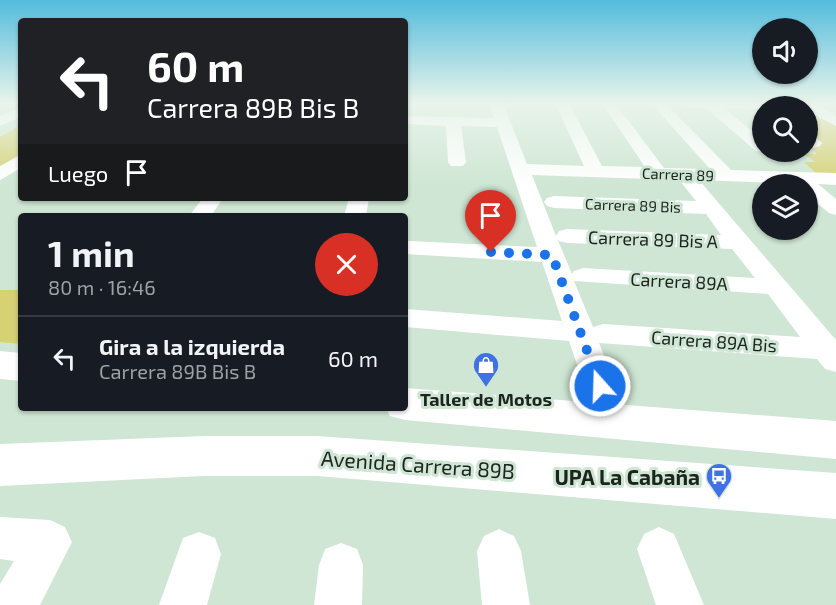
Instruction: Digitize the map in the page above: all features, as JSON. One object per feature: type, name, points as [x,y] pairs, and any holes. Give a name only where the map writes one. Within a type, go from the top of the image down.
[{"type":"main road","points":[[0,367],[18,368]]},
{"type":"main road","name":"Avenida Carrera 89B","points":[[408,404],[613,421],[831,474]]},
{"type":"main road","name":"Avenida Carrera 89B","points":[[0,465],[192,457],[318,456],[831,474]]},
{"type":"street","points":[[454,131],[457,162]]},
{"type":"street","points":[[507,131],[552,255],[591,333],[613,421]]},
{"type":"street","points":[[576,131],[596,172]]},
{"type":"street","points":[[628,131],[659,174]]},
{"type":"street","points":[[683,131],[726,176]]},
{"type":"street","points":[[0,174],[18,162]]},
{"type":"street","points":[[779,162],[794,174]]},
{"type":"street","name":"Carrera 89","points":[[520,169],[752,178]]},
{"type":"street","points":[[685,175],[831,355]]},
{"type":"street","name":"Carrera 89","points":[[818,181],[836,179]]},
{"type":"street","points":[[818,194],[836,209]]},
{"type":"street","name":"Carrera 89 Bis","points":[[554,202],[712,208]]},
{"type":"street","name":"Carrera 89 Bis A","points":[[567,236],[739,242]]},
{"type":"street","points":[[409,248],[552,255]]},
{"type":"street","name":"Carrera 89A","points":[[583,276],[776,287]]},
{"type":"street","name":"Carrera 89A Bis","points":[[408,318],[831,355]]},
{"type":"street","points":[[0,538],[50,542],[14,605]]},
{"type":"street","points":[[659,549],[680,605]]},
{"type":"street","points":[[499,551],[506,605]]},
{"type":"street","points":[[183,605],[199,554]]},
{"type":"shaded area","points":[[10,131],[18,131],[18,155],[0,167],[0,137]]},
{"type":"shaded area","points":[[818,131],[836,131],[836,175],[816,173],[804,162],[818,162],[818,144],[823,144],[818,141]]},
{"type":"shaded area","points":[[0,290],[18,290],[18,344],[0,342]]},
{"type":"place","name":"Taller de Motos","points":[[486,388]]},
{"type":"place","name":"UPA La Cabaña","points":[[719,499]]},
{"type":"route","points":[[491,252],[552,255],[600,386]]}]
